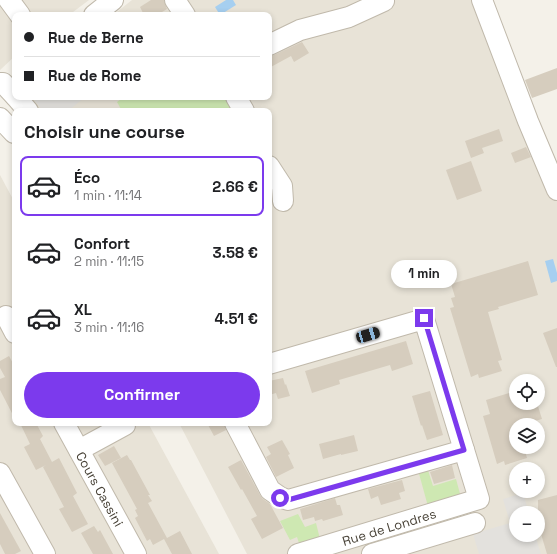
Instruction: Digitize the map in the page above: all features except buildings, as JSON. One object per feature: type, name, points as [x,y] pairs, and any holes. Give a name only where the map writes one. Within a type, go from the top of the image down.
[{"type":"street","points":[[9,0],[18,12]]},
{"type":"street","points":[[98,12],[113,0]]},
{"type":"street","points":[[175,0],[183,12]]},
{"type":"street","points":[[482,0],[528,120],[557,190]]},
{"type":"street","points":[[272,44],[300,30],[349,17],[384,2]]},
{"type":"street","points":[[19,100],[26,108]]},
{"type":"street","points":[[0,118],[12,130]]},
{"type":"street","points":[[272,171],[282,186],[283,201]]},
{"type":"street","points":[[237,426],[270,490],[280,498],[288,500],[464,450],[424,318],[272,363]]},
{"type":"street","name":"Cours Cassini","points":[[66,426],[136,554]]},
{"type":"street","points":[[79,450],[123,426]]},
{"type":"street","name":"Rue de Londres","points":[[298,554],[479,499],[464,450]]},
{"type":"street","points":[[0,473],[45,554]]},
{"type":"street","points":[[372,554],[475,523]]},
{"type":"shaded area","points":[[0,0],[89,0],[73,12],[12,12],[12,59],[0,70]]},
{"type":"shaded area","points":[[132,0],[479,0],[546,178],[557,201],[557,554],[247,554],[181,426],[272,426],[272,108],[25,108],[24,100],[272,100],[272,12],[117,12]]},
{"type":"shaded area","points":[[34,100],[81,100],[72,108],[41,108]]},
{"type":"shaded area","points":[[0,175],[12,197],[12,426],[150,426],[219,554],[0,554]]},
{"type":"shaded area","points":[[509,497],[524,498],[527,506],[509,506],[509,520],[503,499]]},
{"type":"shaded area","points":[[509,523],[509,542],[537,542],[541,554],[479,554],[473,534]]},
{"type":"green space","points":[[120,100],[233,100],[238,108],[120,108],[117,102]]},
{"type":"green space","points":[[427,467],[433,486],[456,479],[462,501],[429,510],[418,470]]},
{"type":"green space","points":[[298,514],[305,527],[316,523],[320,539],[300,546],[297,537],[290,540],[280,521]]},
{"type":"water","points":[[226,0],[233,0],[236,5],[225,12],[218,12],[215,7]]},
{"type":"water","points":[[553,259],[557,273],[557,281],[551,283],[545,261]]},
{"type":"route","points":[[280,498],[288,500],[464,450],[424,318]]}]
